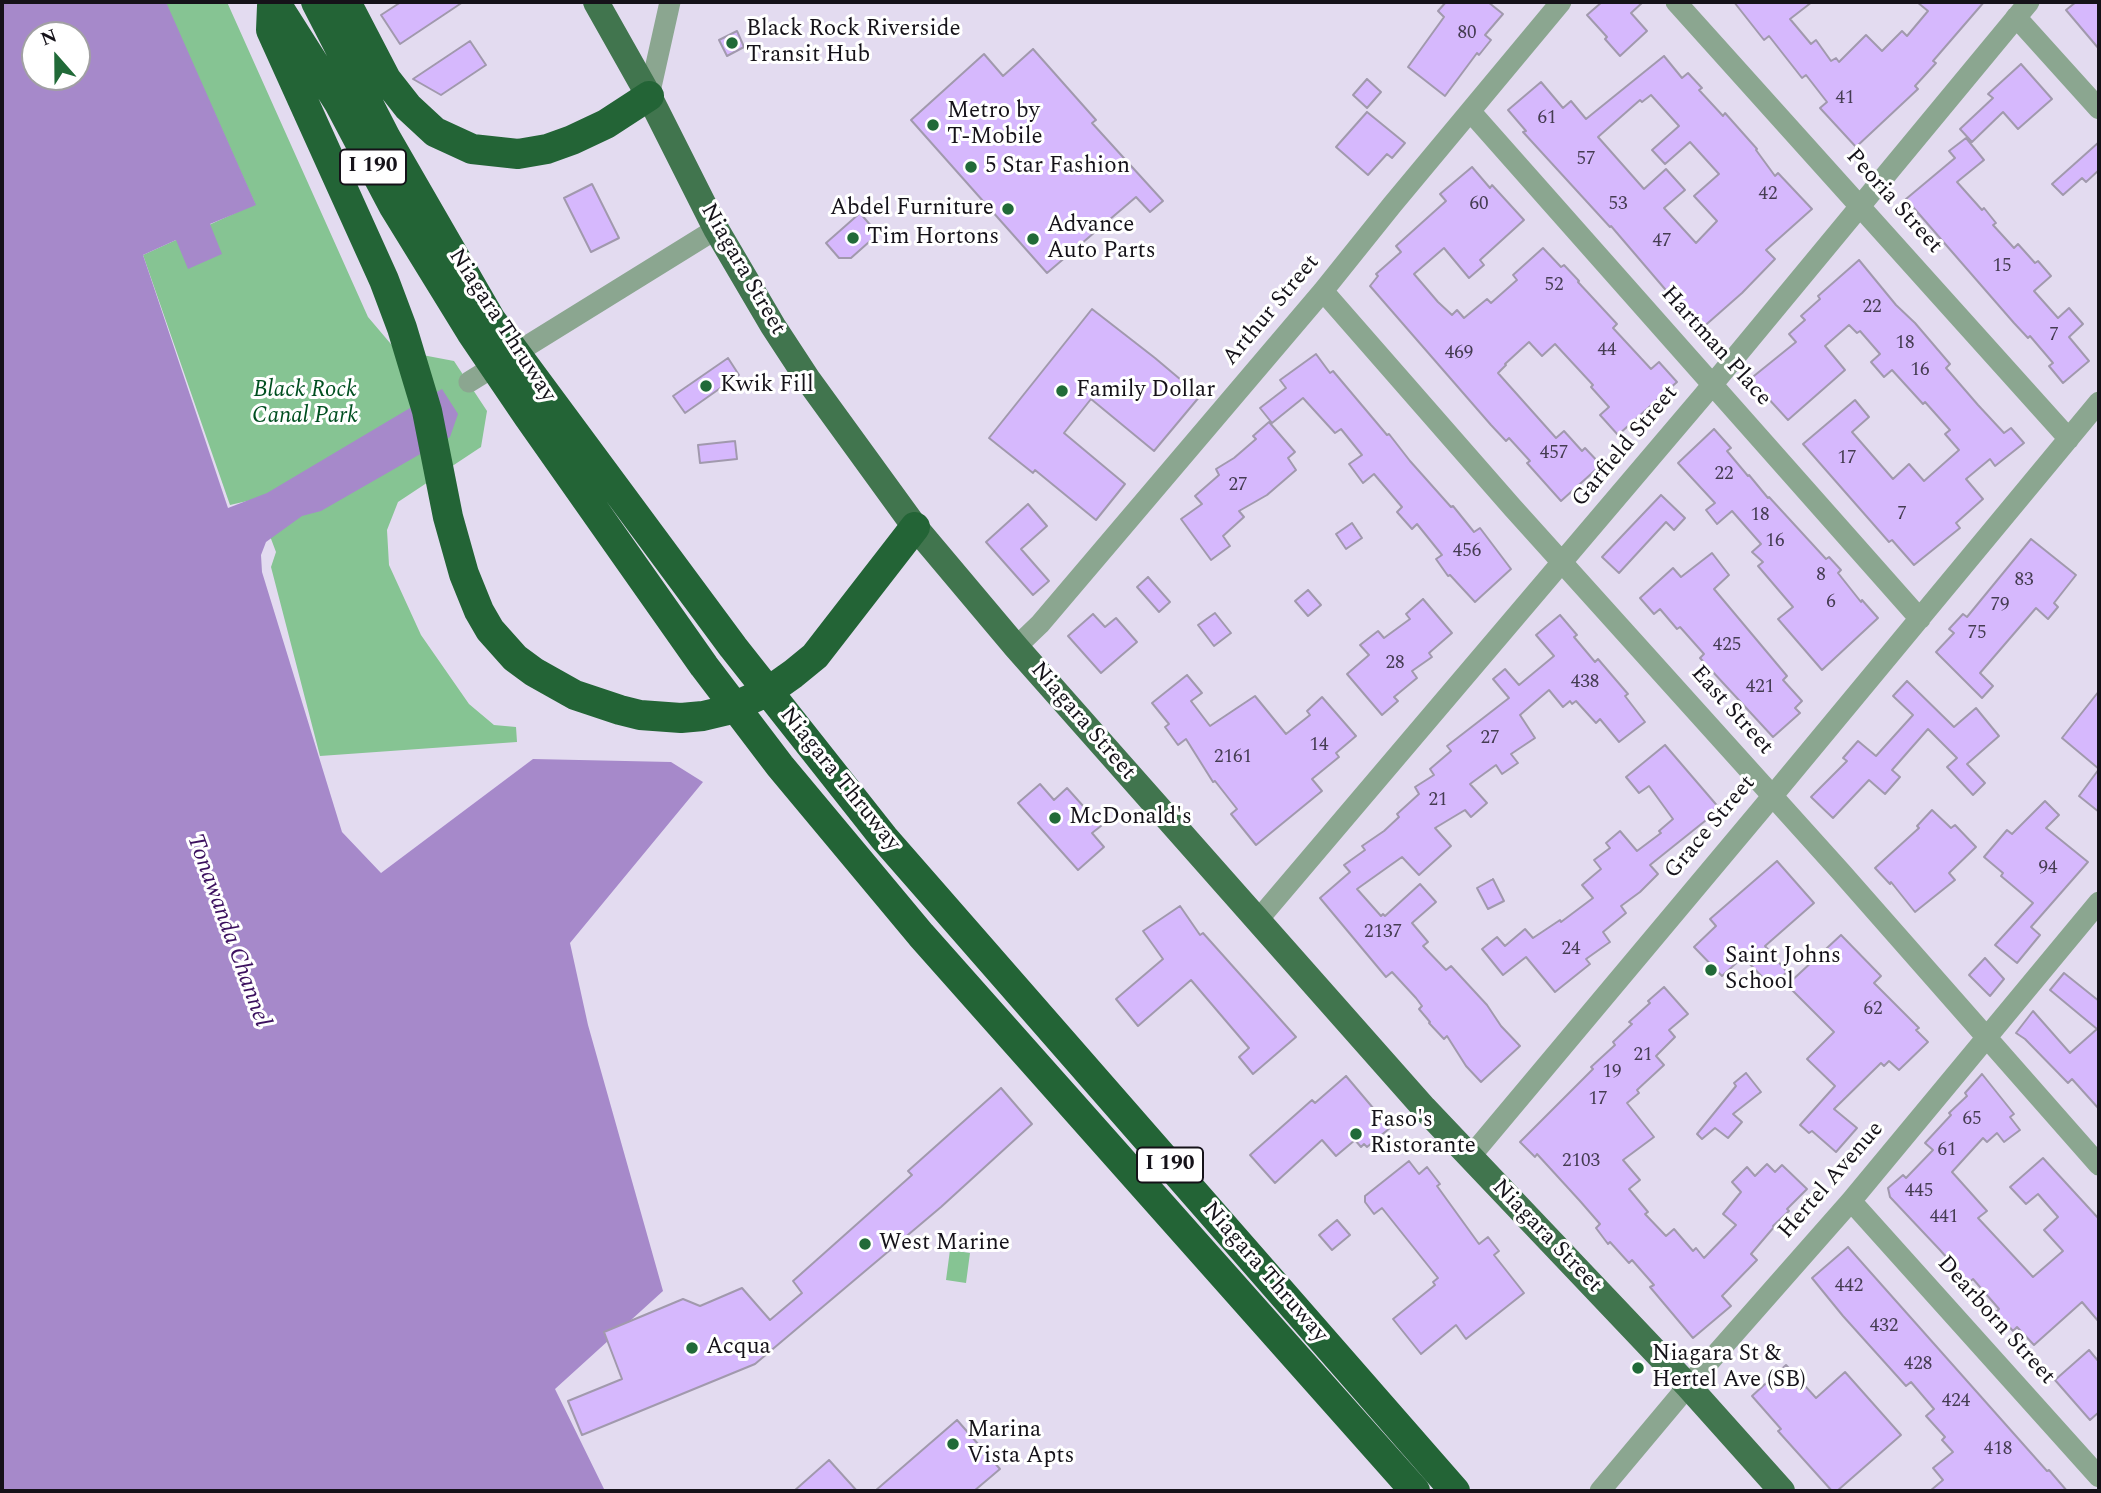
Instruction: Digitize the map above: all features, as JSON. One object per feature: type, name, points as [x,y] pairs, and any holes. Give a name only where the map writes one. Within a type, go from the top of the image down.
[{"type":"highway","name":"Niagara Thruway","points":[[274,2],[339,103],[394,207],[538,408],[704,666],[780,766],[921,935],[1415,1491]]},
{"type":"highway","points":[[274,2],[271,30],[384,280],[401,328],[426,411],[458,557],[479,611],[490,630],[515,658],[575,695],[620,710],[664,718],[703,716],[724,711],[769,691],[814,656],[915,527]]},
{"type":"highway","name":"Niagara Thruway","points":[[316,2],[481,326]]},
{"type":"highway","points":[[346,2],[386,79],[408,107],[435,132],[472,149],[518,154],[547,149],[606,124],[649,96]]},
{"type":"highway","name":"Niagara Thruway","points":[[538,408],[884,838],[1455,1491]]},
{"type":"main road","name":"Niagara Street","points":[[596,2],[649,96],[716,229],[773,326],[809,381],[915,527],[1016,647],[1257,921],[1470,1157],[1688,1386],[1782,1491]]},
{"type":"street","points":[[649,96],[670,2]]},
{"type":"street","name":"Arthur Street","points":[[1016,647],[1040,624],[1324,291],[1561,2]]},
{"type":"street","name":"Peoria Street","points":[[1676,2],[2069,439]]},
{"type":"street","points":[[2022,10],[2099,110]]},
{"type":"street","name":"Garfield Street","points":[[1257,921],[1713,384],[2022,10]]},
{"type":"street","name":"Hartman Place","points":[[1470,111],[1920,619]]},
{"type":"street","points":[[469,383],[716,229]]},
{"type":"street","name":"East Street","points":[[1324,291],[1562,563],[1841,872],[2099,1165]]},
{"type":"street","name":"Grace Street","points":[[1470,1157],[2099,402]]},
{"type":"street","name":"Hertel Avenue","points":[[1601,1491],[1688,1386],[1851,1201],[2099,902]]},
{"type":"street","name":"Dearborn Street","points":[[1851,1201],[2099,1477]]},
{"type":"green space","name":"Black Rock Canal Park","points":[[165,2],[227,2],[368,317],[396,350],[454,361],[487,411],[481,447],[398,502],[387,530],[389,565],[421,635],[469,704],[494,725],[516,727],[517,742],[320,756],[271,567],[276,552],[256,499],[230,505],[143,255],[255,204]]},
{"type":"green space","points":[[950,1250],[970,1253],[966,1283],[946,1280]]},
{"type":"water","name":"Tonawanda Channel","points":[[2,2],[166,2],[256,205],[210,224],[222,254],[188,269],[176,240],[143,255],[228,508],[267,493],[442,389],[458,414],[450,437],[321,511],[302,516],[266,542],[261,555],[262,572],[342,832],[381,873],[533,759],[671,762],[703,782],[570,943],[588,1025],[663,1291],[555,1389],[605,1491],[2,1491]]},
{"type":"building","points":[[401,2],[463,2],[400,44],[381,15]]},
{"type":"building","points":[[1446,2],[1488,2],[1503,14],[1485,35],[1491,40],[1479,55],[1477,53],[1445,96],[1408,67],[1444,17],[1438,11]]},
{"type":"building","points":[[1602,2],[1643,2],[1631,13],[1647,31],[1620,56],[1587,15]]},
{"type":"building","points":[[1734,2],[1812,2],[1790,19],[1811,44],[1816,40],[1831,61],[1836,58],[1839,62],[1866,35],[1882,51],[1902,31],[1907,36],[1928,11],[1917,2],[1984,2],[1933,61],[1936,63],[1915,86],[1918,89],[1856,147],[1820,108],[1827,102],[1806,75],[1802,78],[1769,36],[1764,40]]},
{"type":"building","points":[[2076,2],[2099,2],[2099,49],[2066,10]]},
{"type":"building","name":"Black Rock Riverside Transit Hub","points":[[737,31],[744,47],[727,56],[719,40]]},
{"type":"building","points":[[470,41],[486,65],[441,95],[413,79]]},
{"type":"building","points":[[1033,49],[1096,120],[1092,123],[1163,201],[1150,212],[1136,197],[1047,273],[911,120],[984,54],[1003,76]]},
{"type":"building","points":[[1664,56],[1682,78],[1688,73],[1702,88],[1699,90],[1723,116],[1725,113],[1757,149],[1775,176],[1778,173],[1812,209],[1766,250],[1775,259],[1700,330],[1611,226],[1523,132],[1526,131],[1508,110],[1541,82],[1563,108],[1571,101],[1586,119]],"holes":[[[1651,95],[1679,126],[1652,150],[1665,164],[1690,142],[1719,174],[1694,196],[1717,221],[1696,243],[1664,208],[1685,190],[1666,169],[1644,189],[1598,137],[1640,100],[1642,102]]]},
{"type":"building","points":[[2021,64],[2052,99],[2018,129],[2003,112],[1972,142],[1960,129],[1993,98],[1988,94]]},
{"type":"building","points":[[1367,79],[1381,92],[1367,108],[1353,95]]},
{"type":"building","points":[[1367,112],[1405,143],[1392,158],[1387,154],[1368,175],[1336,147]]},
{"type":"building","points":[[1966,138],[1984,160],[1957,182],[1982,210],[1984,208],[1996,223],[1993,225],[2014,248],[2018,244],[2051,276],[2034,291],[2058,318],[2069,308],[2083,324],[2069,337],[2089,361],[2063,383],[2049,366],[2053,363],[2030,336],[2028,338],[2014,323],[1906,199],[1955,158],[1949,151]]},
{"type":"building","points":[[2099,142],[2099,170],[2086,182],[2082,178],[2063,195],[2052,184]]},
{"type":"building","points":[[1472,167],[1524,220],[1480,260],[1484,265],[1469,278],[1444,248],[1414,274],[1438,302],[1452,315],[1457,310],[1464,318],[1487,299],[1491,303],[1517,280],[1513,275],[1543,248],[1579,281],[1617,324],[1613,328],[1651,369],[1659,362],[1677,382],[1618,435],[1600,415],[1609,407],[1591,387],[1593,385],[1555,344],[1542,356],[1529,342],[1505,364],[1498,373],[1556,438],[1564,431],[1582,451],[1585,448],[1601,465],[1561,501],[1527,463],[1530,461],[1509,438],[1506,441],[1491,425],[1370,286],[1378,276],[1376,274],[1401,252],[1396,246],[1446,201],[1440,194]]},
{"type":"building","points":[[592,184],[619,238],[591,252],[564,198]]},
{"type":"building","name":"Tim Hortons","points":[[860,213],[878,234],[851,258],[839,258],[826,243]]},
{"type":"building","points":[[1859,260],[1950,364],[1946,368],[1978,405],[2004,433],[2011,428],[2024,443],[1995,466],[1990,459],[1966,479],[1983,499],[1956,523],[1960,528],[1914,565],[1892,540],[1889,542],[1803,444],[1855,400],[1869,417],[1852,432],[1893,479],[1909,464],[1924,481],[1959,450],[1945,434],[1950,430],[1892,370],[1884,377],[1871,362],[1880,354],[1860,331],[1857,333],[1849,325],[1825,346],[1845,370],[1788,420],[1749,380],[1796,342],[1789,334],[1805,320],[1801,316],[1820,299],[1818,296]]},
{"type":"building","points":[[1092,309],[1200,396],[1154,451],[1091,399],[1064,433],[1125,484],[1096,520],[1035,470],[1033,473],[989,438]]},
{"type":"building","points":[[1316,354],[1330,373],[1333,371],[1474,532],[1480,528],[1511,569],[1475,602],[1450,575],[1448,576],[1436,559],[1442,555],[1417,524],[1412,529],[1397,512],[1402,507],[1374,474],[1363,483],[1349,464],[1362,455],[1341,429],[1335,433],[1303,398],[1272,423],[1260,408],[1286,388],[1280,380]]},
{"type":"building","name":"Kwik Fill","points":[[728,358],[739,375],[685,413],[673,396]]},
{"type":"building","points":[[1269,422],[1295,452],[1288,458],[1296,470],[1267,495],[1239,511],[1244,517],[1223,536],[1230,546],[1211,560],[1181,519],[1202,504],[1195,496],[1219,475],[1216,469],[1256,439],[1253,436]]},
{"type":"building","points":[[1714,429],[1731,448],[1727,451],[1748,476],[1826,559],[1829,557],[1841,570],[1838,573],[1878,618],[1822,670],[1778,619],[1793,607],[1758,566],[1763,562],[1752,552],[1761,544],[1732,511],[1717,524],[1706,510],[1715,503],[1678,463]]},
{"type":"building","points":[[735,441],[737,459],[700,463],[698,445]]},
{"type":"building","points":[[1661,495],[1685,518],[1674,530],[1666,522],[1619,573],[1602,557]]},
{"type":"building","points":[[1028,504],[1047,526],[1021,549],[1049,581],[1033,595],[986,542]]},
{"type":"building","points":[[1352,523],[1362,538],[1346,549],[1336,534]]},
{"type":"building","points":[[2031,539],[2076,575],[2054,603],[2058,607],[2048,619],[2036,608],[1980,673],[1993,686],[1982,698],[1936,652],[1954,633],[1949,629],[1963,614],[1967,617]]},
{"type":"building","points":[[1712,553],[1729,575],[1714,589],[1787,676],[1783,680],[1802,701],[1795,708],[1800,713],[1773,737],[1700,658],[1704,654],[1680,627],[1677,629],[1660,609],[1654,614],[1640,598],[1673,568],[1681,577]]},
{"type":"building","points":[[1148,577],[1170,602],[1159,612],[1137,587]]},
{"type":"building","points":[[1308,590],[1321,605],[1308,616],[1295,601]]},
{"type":"building","points":[[1423,599],[1452,633],[1429,653],[1432,657],[1412,671],[1417,678],[1394,697],[1398,701],[1382,715],[1347,674],[1369,655],[1360,645],[1378,631],[1384,638],[1410,619],[1406,614]]},
{"type":"building","points":[[1215,613],[1231,633],[1214,646],[1198,625]]},
{"type":"building","points":[[1093,614],[1105,627],[1116,618],[1137,642],[1101,673],[1068,636]]},
{"type":"building","points":[[1560,615],[1595,662],[1598,659],[1628,694],[1625,696],[1645,722],[1619,742],[1600,719],[1596,723],[1576,701],[1572,704],[1570,701],[1563,707],[1549,690],[1520,715],[1535,738],[1511,754],[1518,763],[1502,774],[1496,765],[1470,784],[1487,803],[1471,817],[1465,810],[1435,828],[1451,846],[1419,875],[1402,857],[1357,889],[1381,916],[1385,916],[1420,884],[1436,902],[1412,923],[1428,942],[1423,946],[1446,970],[1451,966],[1520,1046],[1481,1082],[1466,1066],[1447,1036],[1444,1039],[1429,1023],[1419,1009],[1422,1006],[1416,998],[1392,972],[1386,977],[1320,898],[1350,872],[1344,865],[1365,850],[1362,846],[1384,831],[1399,817],[1397,814],[1419,794],[1415,787],[1434,775],[1430,769],[1451,751],[1447,746],[1509,698],[1493,679],[1505,669],[1519,685],[1554,656],[1536,635]]},
{"type":"building","points":[[1187,675],[1202,693],[1191,701],[1210,726],[1255,696],[1286,734],[1310,715],[1307,711],[1322,697],[1356,736],[1336,753],[1339,757],[1312,779],[1322,791],[1256,845],[1231,814],[1237,809],[1215,781],[1213,782],[1186,739],[1178,745],[1165,727],[1169,724],[1152,703]]},
{"type":"building","points":[[1907,681],[1954,727],[1976,708],[1999,736],[1967,764],[1985,783],[1973,795],[1947,767],[1957,758],[1928,729],[1892,770],[1900,777],[1885,794],[1869,780],[1833,818],[1811,797],[1847,761],[1843,758],[1858,741],[1876,756],[1913,715],[1893,696]]},
{"type":"building","points":[[2099,691],[2099,769],[2062,738]]},
{"type":"building","points":[[1665,745],[1720,809],[1650,865],[1658,874],[1621,906],[1626,913],[1603,932],[1610,942],[1586,959],[1590,964],[1555,992],[1526,957],[1503,975],[1482,949],[1497,937],[1505,946],[1525,929],[1533,938],[1560,920],[1561,922],[1593,898],[1582,885],[1601,869],[1594,860],[1610,848],[1606,843],[1620,831],[1637,851],[1661,833],[1659,831],[1673,819],[1649,786],[1639,793],[1626,777]]},
{"type":"building","points":[[2099,769],[2099,812],[2079,796]]},
{"type":"building","name":"McDonald's","points":[[1040,784],[1054,800],[1067,788],[1101,826],[1092,833],[1104,847],[1078,870],[1018,803]]},
{"type":"building","points":[[2045,801],[2059,815],[2046,828],[2088,862],[2031,927],[2040,935],[2017,963],[1995,945],[2033,903],[2001,876],[2003,873],[1984,857],[2007,830],[2012,834]]},
{"type":"building","points":[[1932,810],[1951,828],[1955,825],[1976,847],[1949,873],[1955,880],[1915,912],[1891,882],[1890,884],[1875,868],[1919,828],[1917,826]]},
{"type":"building","points":[[1777,861],[1814,903],[1765,946],[1787,972],[1771,986],[1743,957],[1722,976],[1694,947],[1716,926],[1710,919]]},
{"type":"building","points":[[1493,879],[1504,901],[1488,909],[1477,888]]},
{"type":"building","points":[[1180,906],[1200,935],[1203,933],[1296,1037],[1253,1074],[1239,1057],[1249,1048],[1191,980],[1138,1026],[1116,999],[1163,959],[1143,931]]},
{"type":"building","points":[[1841,935],[1881,976],[1874,983],[1919,1028],[1916,1030],[1928,1042],[1899,1070],[1889,1061],[1884,1066],[1881,1063],[1834,1109],[1857,1128],[1836,1152],[1812,1131],[1809,1133],[1800,1125],[1835,1086],[1807,1059],[1834,1032],[1787,985]]},
{"type":"building","points":[[1985,958],[2004,979],[1990,996],[1969,975]]},
{"type":"building","points":[[2064,973],[2099,1001],[2099,1109],[2072,1079],[2068,1083],[2016,1033],[2033,1011],[2070,1053],[2097,1029],[2050,990]]},
{"type":"building","points":[[1664,987],[1688,1014],[1669,1030],[1675,1037],[1656,1056],[1664,1065],[1627,1103],[1654,1137],[1623,1160],[1640,1180],[1629,1189],[1648,1212],[1645,1214],[1666,1236],[1674,1229],[1693,1251],[1696,1248],[1704,1258],[1736,1225],[1723,1214],[1741,1192],[1732,1182],[1747,1167],[1755,1176],[1767,1164],[1775,1172],[1782,1165],[1807,1189],[1751,1254],[1757,1260],[1722,1296],[1731,1306],[1693,1338],[1650,1287],[1654,1285],[1632,1260],[1629,1263],[1610,1242],[1608,1244],[1596,1228],[1600,1224],[1580,1201],[1537,1154],[1535,1157],[1520,1142],[1593,1069],[1591,1067],[1615,1045],[1613,1042],[1632,1024],[1629,1022]]},
{"type":"building","points":[[1746,1073],[1761,1092],[1733,1114],[1742,1122],[1728,1138],[1715,1128],[1702,1139],[1697,1134],[1736,1086],[1734,1083]]},
{"type":"building","points":[[1982,1074],[2014,1114],[2010,1117],[2020,1130],[2004,1142],[1997,1133],[1987,1142],[1983,1138],[1952,1172],[1987,1211],[1978,1218],[2033,1277],[2063,1251],[2044,1230],[2058,1217],[2038,1194],[2026,1204],[2010,1187],[2043,1158],[2099,1219],[2099,1322],[2082,1302],[2034,1345],[2017,1327],[2013,1331],[1996,1312],[1999,1309],[1973,1279],[1967,1284],[1954,1270],[1956,1268],[1890,1197],[1888,1188],[1903,1175],[1906,1178],[1933,1150],[1925,1143],[1967,1096],[1965,1093]]},
{"type":"building","points":[[1346,1076],[1390,1128],[1367,1147],[1364,1144],[1361,1147],[1355,1140],[1336,1156],[1322,1140],[1275,1183],[1250,1155],[1312,1100],[1315,1103]]},
{"type":"building","points":[[1001,1088],[1032,1124],[941,1207],[755,1364],[582,1435],[568,1401],[622,1379],[604,1332],[683,1299],[700,1306],[742,1288],[770,1320],[802,1293],[793,1281],[912,1175],[908,1171]]},
{"type":"building","points":[[1409,1161],[1419,1174],[1427,1167],[1440,1184],[1437,1186],[1479,1244],[1488,1237],[1499,1251],[1494,1255],[1524,1293],[1466,1339],[1456,1325],[1421,1354],[1393,1319],[1435,1285],[1433,1282],[1438,1278],[1382,1208],[1374,1214],[1365,1202],[1365,1196]]},
{"type":"building","points":[[1337,1220],[1350,1235],[1332,1250],[1319,1235]]},
{"type":"building","points":[[1848,1247],[2067,1491],[1930,1491],[1943,1480],[1933,1468],[1953,1452],[1942,1440],[1945,1437],[1926,1416],[1934,1409],[1911,1382],[1906,1386],[1812,1278]]},
{"type":"building","points":[[2089,1350],[2099,1362],[2099,1412],[2090,1420],[2055,1380]]},
{"type":"building","points":[[1786,1365],[1816,1398],[1845,1372],[1901,1435],[1837,1491],[1832,1491],[1778,1431],[1781,1429],[1752,1396]]},
{"type":"building","name":"Marina Vista Apts","points":[[957,1420],[1000,1469],[974,1491],[875,1491]]},
{"type":"building","points":[[829,1460],[857,1491],[794,1491]]},
{"type":"place","name":"Black Rock Riverside Transit Hub","points":[[732,43]]},
{"type":"place","name":"Metro by T-Mobile","points":[[933,125]]},
{"type":"place","name":"5 Star Fashion","points":[[971,167]]},
{"type":"place","name":"Abdel Furniture","points":[[1008,209]]},
{"type":"place","name":"Tim Hortons","points":[[853,238]]},
{"type":"place","name":"Advance Auto Parts","points":[[1033,239]]},
{"type":"place","name":"Kwik Fill","points":[[706,386]]},
{"type":"place","name":"Family Dollar","points":[[1062,391]]},
{"type":"place","name":"McDonald's","points":[[1055,818]]},
{"type":"place","name":"Saint Johns School","points":[[1711,970]]},
{"type":"place","name":"Faso's Ristorante","points":[[1356,1134]]},
{"type":"place","name":"West Marine","points":[[865,1244]]},
{"type":"place","name":"Acqua","points":[[692,1348]]},
{"type":"place","name":"Niagara St & Hertel Ave (SB)","points":[[1638,1368]]},
{"type":"place","name":"Marina Vista Apts","points":[[953,1444]]}]
